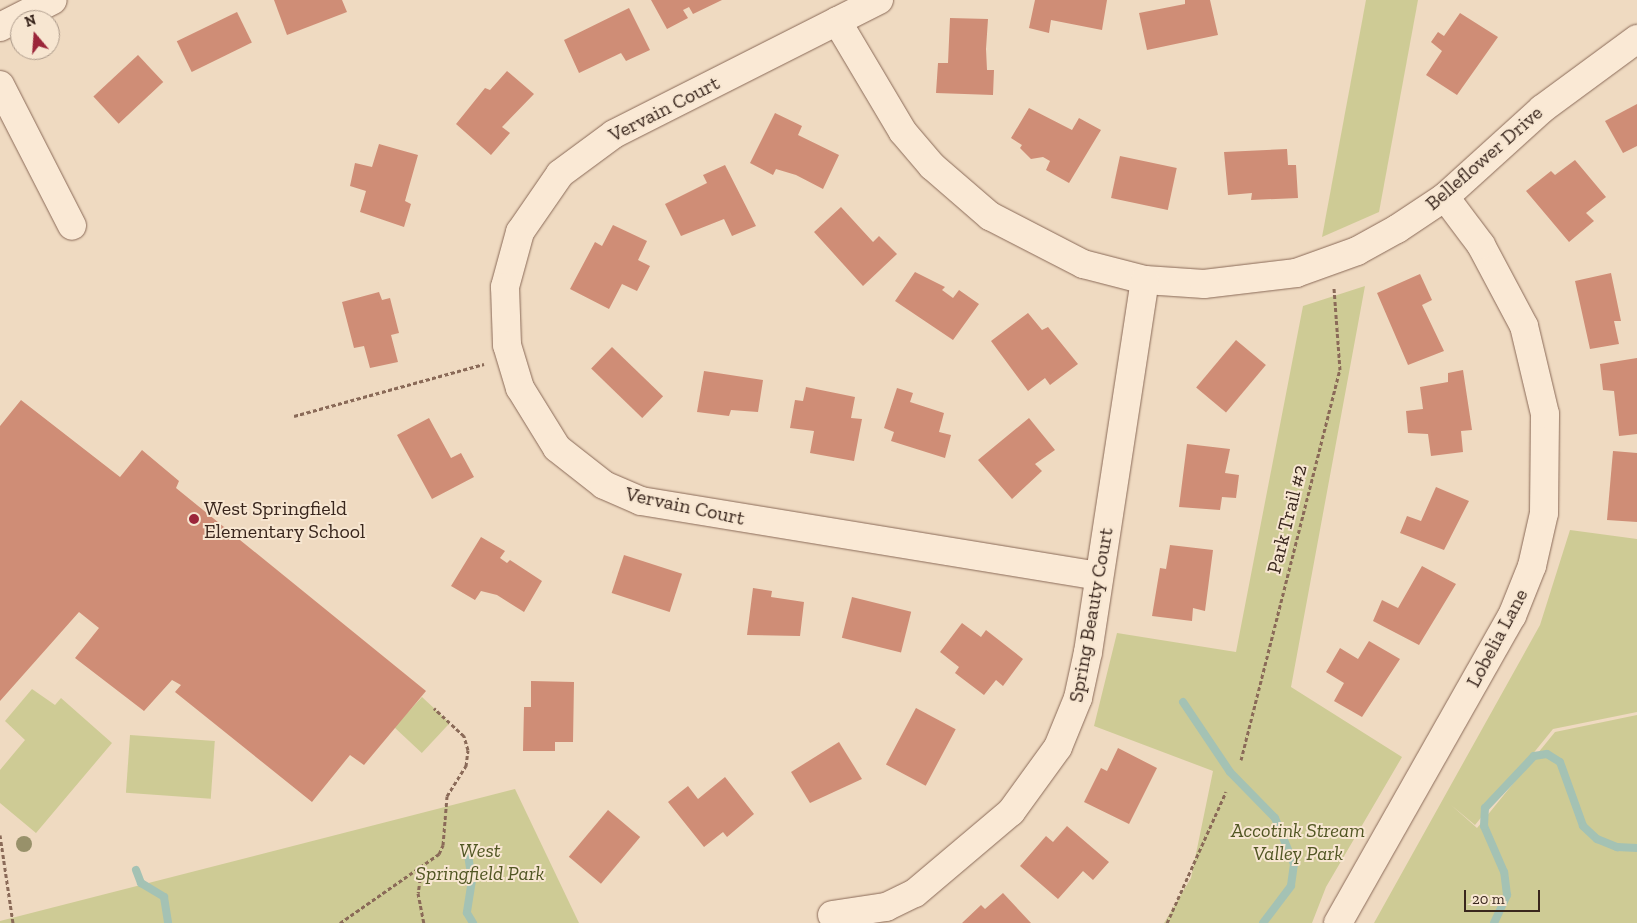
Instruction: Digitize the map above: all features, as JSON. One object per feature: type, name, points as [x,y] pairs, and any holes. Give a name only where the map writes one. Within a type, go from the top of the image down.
[{"type":"street","points":[[0,27],[53,0]]},
{"type":"street","name":"Vervain Court","points":[[879,0],[614,134],[548,187],[520,232],[505,287],[507,345],[520,388],[557,448],[604,485],[641,501],[1099,576]]},
{"type":"street","name":"Belleflower Drive","points":[[837,21],[903,132],[968,200],[1016,233],[1068,258],[1145,280],[1204,284],[1296,273],[1357,251],[1445,197],[1542,108],[1637,39]]},
{"type":"street","points":[[0,85],[72,226]]},
{"type":"street","name":"Lobelia Lane","points":[[1338,923],[1512,616],[1532,566],[1544,513],[1545,414],[1524,326],[1481,245],[1445,197]]},
{"type":"street","name":"Spring Beauty Court","points":[[832,915],[886,908],[915,893],[972,848],[1034,785],[1058,747],[1078,698],[1145,280]]},
{"type":"path","name":"Park Trail #2","points":[[1241,760],[1340,370],[1334,284]]},
{"type":"path","points":[[294,416],[484,364]]},
{"type":"path","points":[[340,923],[422,865],[443,845],[447,796],[466,766],[468,750],[464,736],[434,708]]},
{"type":"path","points":[[1167,923],[1226,792]]},
{"type":"path","points":[[0,835],[13,923]]},
{"type":"path","points":[[422,865],[418,893],[424,923]]},
{"type":"green space","points":[[1366,0],[1418,0],[1379,212],[1322,237]]},
{"type":"green space","name":"Accotink Stream Valley Park","points":[[1365,286],[1291,687],[1402,757],[1326,887],[1312,923],[1164,923],[1191,878],[1213,771],[1094,726],[1117,633],[1236,652],[1303,306]]},
{"type":"green space","points":[[1570,530],[1637,539],[1637,712],[1553,729],[1475,825],[1451,805],[1477,828],[1555,732],[1637,715],[1637,923],[1374,923],[1540,625]]},
{"type":"green space","points":[[32,689],[55,705],[61,698],[112,743],[36,833],[0,803],[0,770],[25,740],[5,721]]},
{"type":"green space","points":[[422,697],[450,723],[422,753],[394,727]]},
{"type":"green space","points":[[130,735],[215,741],[211,799],[126,793]]},
{"type":"green space","name":"West Springfield Park","points":[[515,789],[579,923],[0,923],[0,921]]},
{"type":"building","points":[[274,0],[342,0],[347,12],[287,35]]},
{"type":"building","points":[[651,0],[722,0],[693,14],[689,7],[683,10],[688,18],[667,29]]},
{"type":"building","points":[[1035,0],[1107,0],[1102,30],[1051,20],[1049,33],[1029,28]]},
{"type":"building","points":[[1185,0],[1210,0],[1218,35],[1147,50],[1139,13],[1185,4]]},
{"type":"building","points":[[629,8],[650,50],[626,61],[621,53],[579,73],[564,40]]},
{"type":"building","points":[[237,12],[252,43],[192,72],[177,41]]},
{"type":"building","points":[[1460,13],[1498,37],[1457,95],[1426,75],[1442,51],[1431,42],[1438,32],[1444,36]]},
{"type":"building","points":[[950,18],[988,19],[987,70],[994,70],[993,95],[936,93],[938,63],[948,63]]},
{"type":"building","points":[[138,55],[163,82],[119,124],[93,97]]},
{"type":"building","points":[[507,71],[534,94],[502,127],[510,133],[491,155],[456,124],[485,88],[490,90]]},
{"type":"building","points":[[1637,104],[1637,146],[1623,153],[1605,121]]},
{"type":"building","points":[[1029,108],[1072,130],[1079,118],[1101,130],[1069,183],[1046,170],[1050,161],[1043,157],[1031,159],[1020,148],[1022,145],[1011,138]]},
{"type":"building","points":[[775,113],[802,126],[798,135],[839,155],[823,189],[796,175],[776,169],[773,175],[750,163]]},
{"type":"building","points":[[379,144],[418,155],[405,201],[411,204],[404,227],[360,212],[366,191],[350,186],[355,163],[372,167]]},
{"type":"building","points":[[1287,149],[1288,165],[1296,165],[1298,198],[1251,200],[1252,193],[1228,195],[1224,152]]},
{"type":"building","points":[[1120,156],[1177,168],[1168,210],[1111,198]]},
{"type":"building","points":[[1575,160],[1606,197],[1586,213],[1594,221],[1569,242],[1526,191],[1551,171],[1555,175]]},
{"type":"building","points":[[725,165],[756,226],[732,236],[724,219],[681,236],[665,204],[707,183],[703,175]]},
{"type":"building","points":[[841,207],[873,242],[879,236],[897,254],[863,286],[814,232]]},
{"type":"building","points":[[613,225],[647,241],[638,260],[650,266],[637,291],[622,284],[609,309],[570,289],[595,242],[602,246]]},
{"type":"building","points":[[915,272],[945,287],[942,290],[953,298],[959,290],[979,304],[953,340],[895,301]]},
{"type":"building","points":[[1611,273],[1621,321],[1614,321],[1619,344],[1590,349],[1575,281]]},
{"type":"building","points":[[1420,274],[1432,300],[1422,305],[1444,351],[1408,365],[1377,293]]},
{"type":"building","points":[[379,292],[382,300],[390,298],[399,333],[391,335],[398,362],[370,368],[364,346],[354,348],[342,302]]},
{"type":"building","points":[[1028,313],[1042,330],[1048,327],[1078,364],[1050,385],[1045,378],[1028,391],[991,341]]},
{"type":"building","points":[[1236,340],[1266,365],[1226,413],[1196,387]]},
{"type":"building","points":[[612,347],[663,396],[642,418],[591,369]]},
{"type":"building","points":[[1637,358],[1637,434],[1619,436],[1614,391],[1603,390],[1600,364]]},
{"type":"building","points":[[1463,370],[1472,430],[1461,431],[1463,452],[1431,456],[1428,434],[1408,433],[1406,411],[1423,409],[1420,387],[1448,382],[1448,373]]},
{"type":"building","points":[[704,371],[763,380],[758,412],[731,410],[729,416],[697,412]]},
{"type":"building","points":[[806,387],[855,397],[851,418],[862,419],[854,461],[810,453],[814,431],[790,428],[795,400],[803,401]]},
{"type":"building","points":[[897,388],[913,393],[910,402],[944,413],[939,432],[951,435],[945,458],[891,441],[894,432],[884,428]]},
{"type":"building","points":[[21,400],[120,477],[142,450],[179,481],[176,488],[426,691],[364,765],[350,755],[312,802],[175,692],[181,685],[172,680],[144,711],[75,658],[99,628],[79,612],[0,701],[0,426]]},
{"type":"building","points":[[429,418],[451,458],[461,453],[474,477],[432,499],[397,435]]},
{"type":"building","points":[[1029,418],[1055,450],[1035,464],[1042,471],[1012,499],[978,460]]},
{"type":"building","points":[[1187,444],[1230,449],[1225,473],[1239,475],[1236,498],[1222,497],[1220,510],[1179,507]]},
{"type":"building","points":[[1613,451],[1637,453],[1637,522],[1607,520]]},
{"type":"building","points":[[1436,487],[1469,501],[1444,550],[1400,533],[1407,516],[1421,521]]},
{"type":"building","points":[[481,537],[505,551],[500,558],[507,563],[510,560],[542,581],[524,612],[497,595],[481,591],[475,600],[451,586]]},
{"type":"building","points":[[1170,545],[1213,550],[1205,611],[1193,608],[1192,621],[1152,616],[1160,568],[1166,569]]},
{"type":"building","points":[[624,555],[682,574],[670,612],[612,593]]},
{"type":"building","points":[[1422,566],[1456,584],[1419,645],[1373,621],[1382,600],[1398,608]]},
{"type":"building","points":[[753,588],[772,591],[771,597],[804,602],[800,636],[747,635]]},
{"type":"building","points":[[852,597],[911,612],[901,653],[842,638]]},
{"type":"building","points":[[962,623],[981,637],[986,630],[1023,659],[1003,686],[996,680],[984,695],[955,673],[959,667],[940,652]]},
{"type":"building","points":[[1369,641],[1400,659],[1362,717],[1334,701],[1344,683],[1326,672],[1340,648],[1358,659]]},
{"type":"building","points":[[531,681],[574,682],[573,742],[555,742],[555,751],[523,751],[524,707],[531,707]]},
{"type":"building","points":[[916,708],[956,729],[926,786],[886,765]]},
{"type":"building","points":[[839,742],[862,779],[810,803],[791,772]]},
{"type":"building","points":[[1118,748],[1157,768],[1129,824],[1084,802],[1101,768],[1107,771]]},
{"type":"building","points":[[725,777],[754,814],[727,837],[723,832],[704,847],[668,802],[688,786],[698,799]]},
{"type":"building","points":[[608,810],[640,837],[601,884],[569,857]]},
{"type":"building","points":[[1067,826],[1109,862],[1093,880],[1083,871],[1058,899],[1020,866],[1046,836],[1053,842]]},
{"type":"building","points":[[1003,893],[1031,923],[962,923],[981,905],[985,909]]},
{"type":"waterway","points":[[1183,702],[1230,772],[1275,818],[1294,864],[1291,886],[1263,923]]},
{"type":"waterway","points":[[1494,923],[1507,895],[1504,872],[1484,826],[1485,808],[1534,756],[1547,754],[1560,762],[1583,826],[1597,839],[1617,847],[1637,848]]},
{"type":"waterway","points":[[468,855],[472,880],[467,913],[473,923]]},
{"type":"waterway","points":[[136,870],[141,883],[164,897],[168,923]]},
{"type":"place","name":"West Springfield Elementary School","points":[[194,519]]}]
